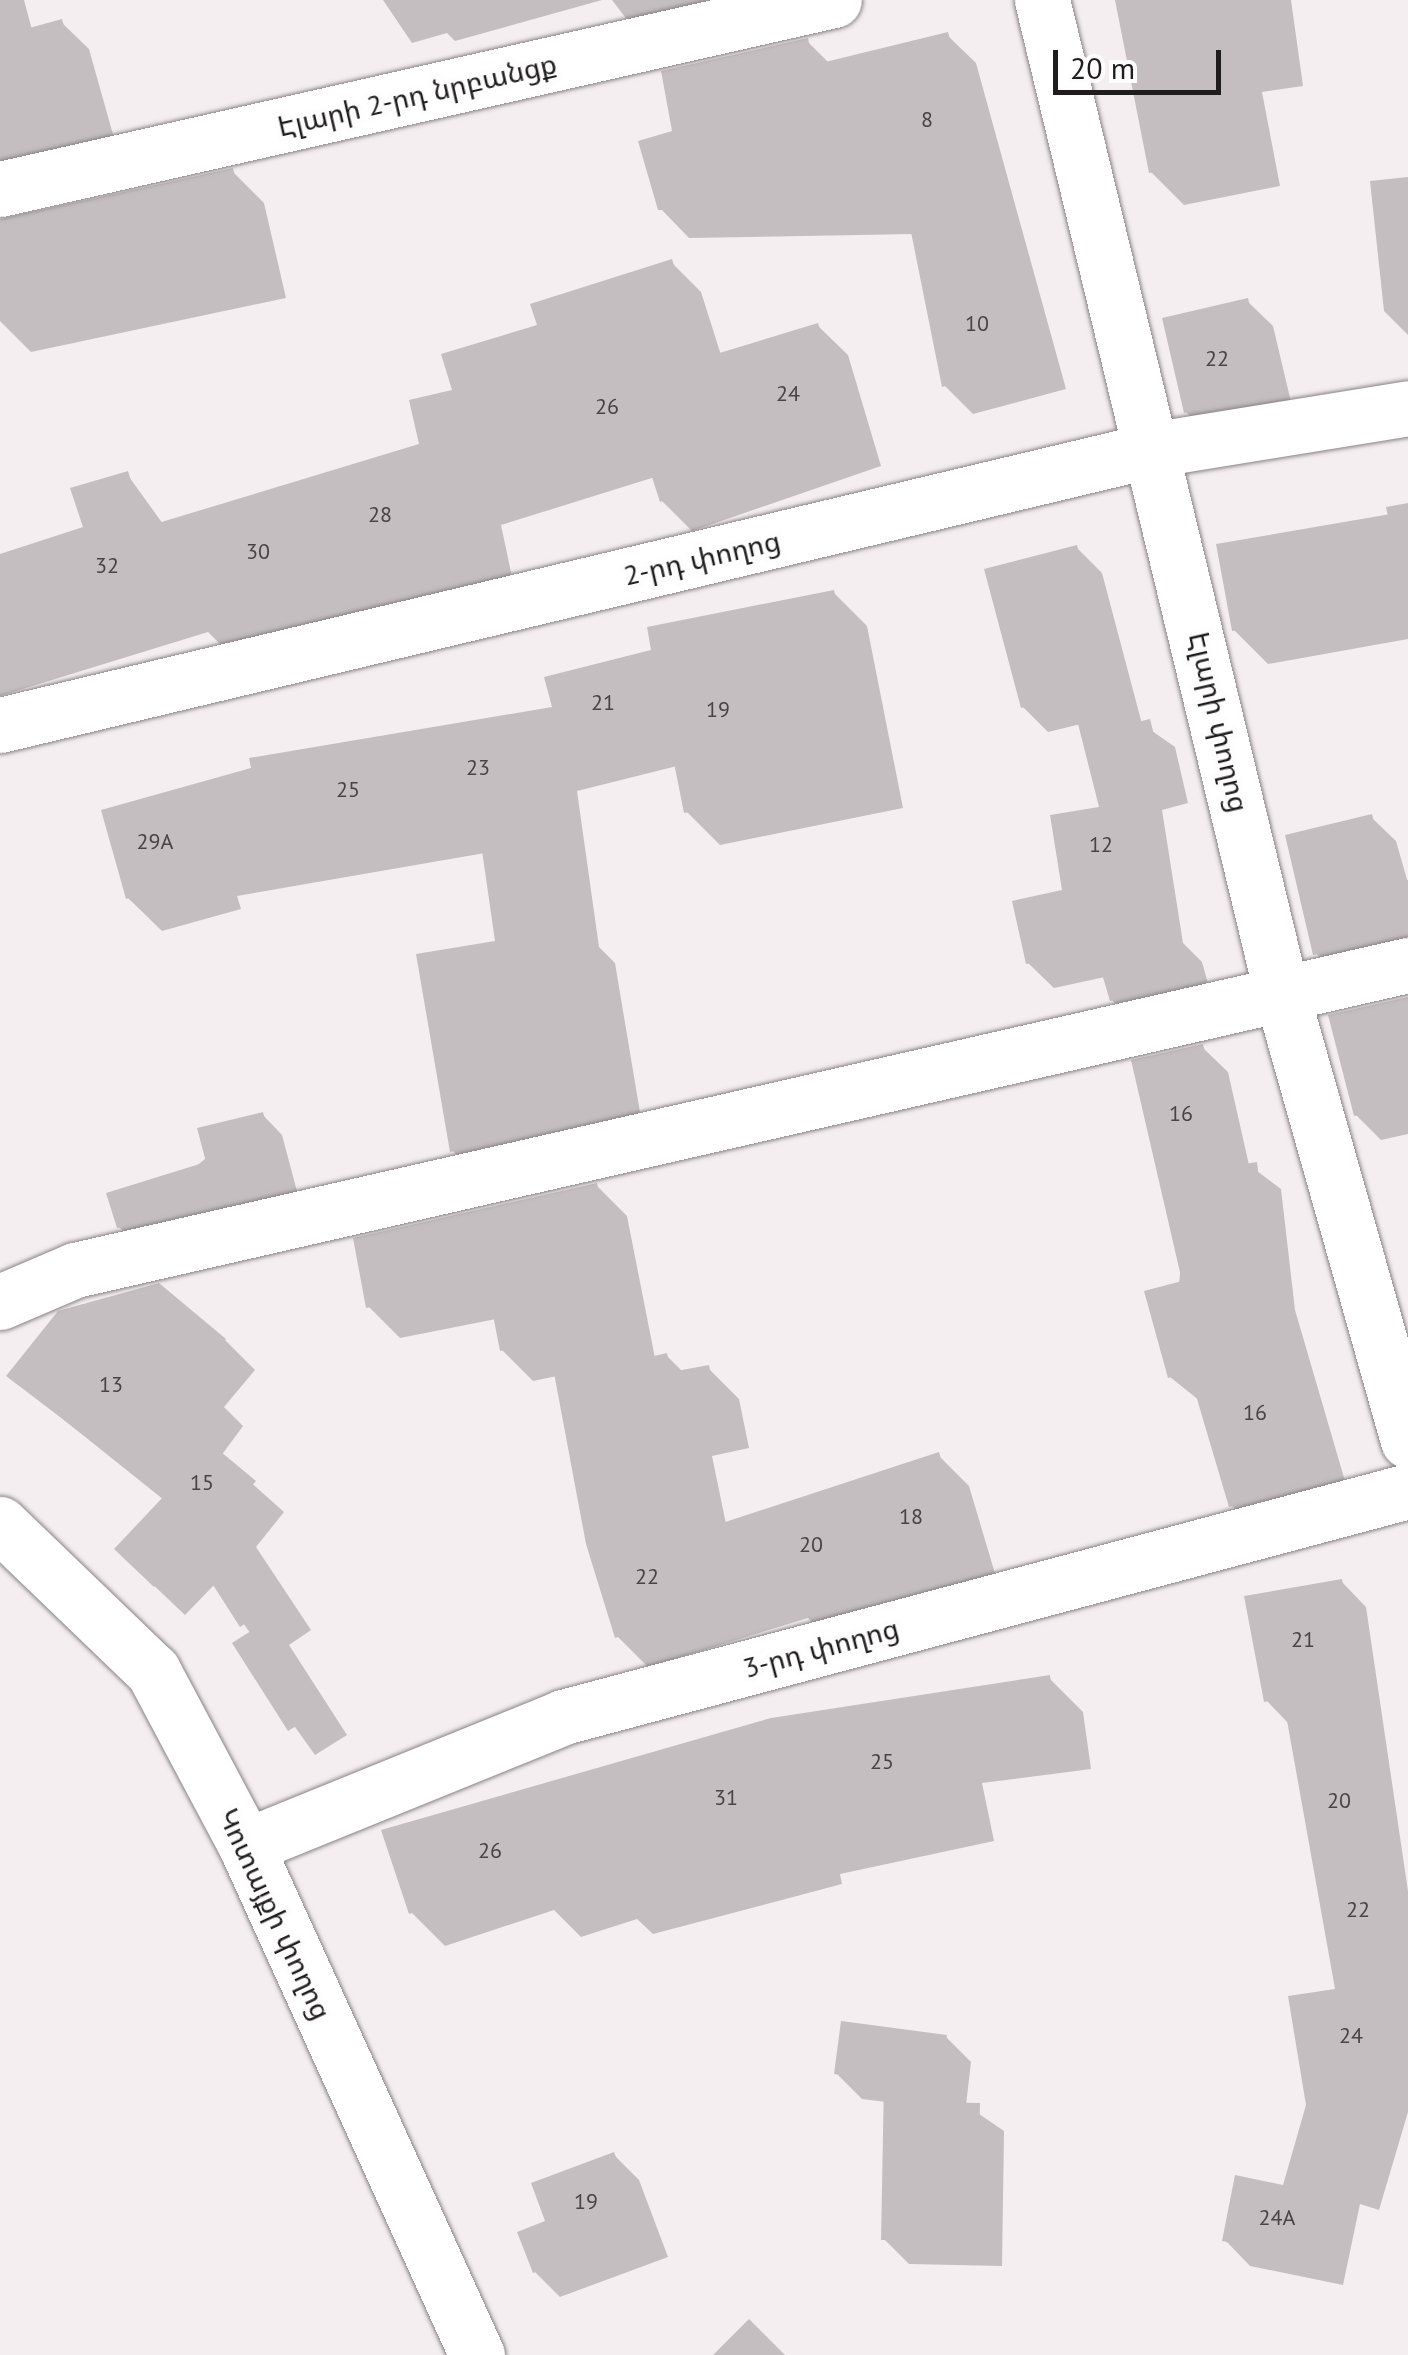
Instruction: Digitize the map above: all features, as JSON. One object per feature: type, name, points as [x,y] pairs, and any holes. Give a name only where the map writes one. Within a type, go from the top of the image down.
[{"type":"street","name":"Էլարի 2-րդ նրբանցք","points":[[0,189],[834,0]]},
{"type":"street","name":"Էլարի փողոց","points":[[1042,0],[1156,449],[1282,1000],[1408,1442]]},
{"type":"street","name":"2-րդ փողոց","points":[[0,725],[1156,449],[1408,408]]},
{"type":"street","points":[[0,1302],[76,1270],[1282,1000],[1408,964]]},
{"type":"street","name":"3-րդ փողոց","points":[[246,1846],[563,1717],[1408,1491]]},
{"type":"street","name":"Կոտայքի փողոց","points":[[0,1524],[153,1671],[246,1846],[477,2355]]},
{"type":"building","points":[[647,0],[693,0],[649,10]]},
{"type":"building","points":[[1115,0],[1265,0],[1272,54],[1231,60],[1249,154],[1149,173]]},
{"type":"building","points":[[62,19],[94,136],[0,157],[0,36]]},
{"type":"building","points":[[948,32],[1039,361],[942,387],[906,207],[658,210],[638,141],[672,131],[661,71],[808,38],[813,65]]},
{"type":"building","points":[[233,168],[256,267],[0,321],[0,219]]},
{"type":"building","points":[[672,259],[703,358],[818,323],[853,436],[660,502],[641,443],[473,495],[484,547],[201,629],[192,599],[0,657],[0,554],[83,527],[70,488],[128,471],[145,527],[419,444],[409,400],[452,390],[441,354],[537,325],[530,304]]},
{"type":"building","points":[[1248,298],[1272,398],[1184,413],[1162,318]]},
{"type":"building","points":[[1408,511],[1408,601],[1232,631],[1216,544]]},
{"type":"building","points":[[1077,545],[1125,725],[1150,719],[1165,778],[1138,785],[1162,938],[1177,934],[1191,983],[1110,1001],[1095,950],[1026,964],[1012,901],[1062,890],[1050,815],[1099,807],[1071,696],[1021,708],[984,569]]},
{"type":"building","points":[[834,590],[871,775],[684,813],[667,728],[545,758],[568,929],[582,927],[614,1115],[450,1152],[416,954],[495,941],[477,816],[205,863],[209,875],[126,899],[101,810],[251,768],[249,758],[552,707],[544,677],[651,650],[647,627]]},
{"type":"building","points":[[1372,814],[1389,885],[1408,880],[1408,935],[1313,955],[1285,835]]},
{"type":"building","points":[[1408,997],[1408,1103],[1354,1116],[1328,1015]]},
{"type":"building","points":[[1203,1044],[1231,1166],[1257,1162],[1271,1283],[1329,1480],[1229,1507],[1189,1372],[1168,1378],[1144,1291],[1182,1281],[1131,1060]]},
{"type":"building","points":[[263,1112],[283,1190],[117,1228],[106,1193],[206,1162],[197,1128]]},
{"type":"building","points":[[597,1183],[632,1361],[667,1353],[671,1372],[709,1365],[720,1418],[683,1426],[704,1529],[939,1452],[969,1557],[787,1601],[782,1586],[615,1638],[586,1544],[548,1341],[500,1351],[487,1284],[366,1308],[353,1238]]},
{"type":"building","points":[[159,1283],[226,1339],[194,1377],[215,1394],[191,1427],[256,1481],[228,1515],[283,1599],[240,1627],[190,1549],[154,1587],[114,1549],[164,1496],[6,1376],[58,1311]]},
{"type":"building","points":[[1342,1579],[1362,1684],[1351,1686],[1408,1964],[1408,2077],[1385,2080],[1354,2186],[1335,2180],[1318,2261],[1222,2241],[1235,2175],[1283,2185],[1306,2105],[1288,1996],[1335,1989],[1283,1698],[1264,1702],[1244,1596]]},
{"type":"building","points":[[268,1620],[324,1709],[288,1731],[232,1643]]},
{"type":"building","points":[[1050,1675],[1058,1736],[950,1750],[962,1807],[807,1841],[810,1850],[617,1901],[610,1883],[545,1904],[535,1872],[409,1914],[381,1830],[771,1718]]},
{"type":"building","points":[[841,2021],[947,2035],[938,2102],[980,2103],[977,2241],[881,2240],[884,2081],[834,2074]]},
{"type":"building","points":[[614,2152],[644,2231],[533,2273],[517,2232],[545,2221],[531,2183]]}]
